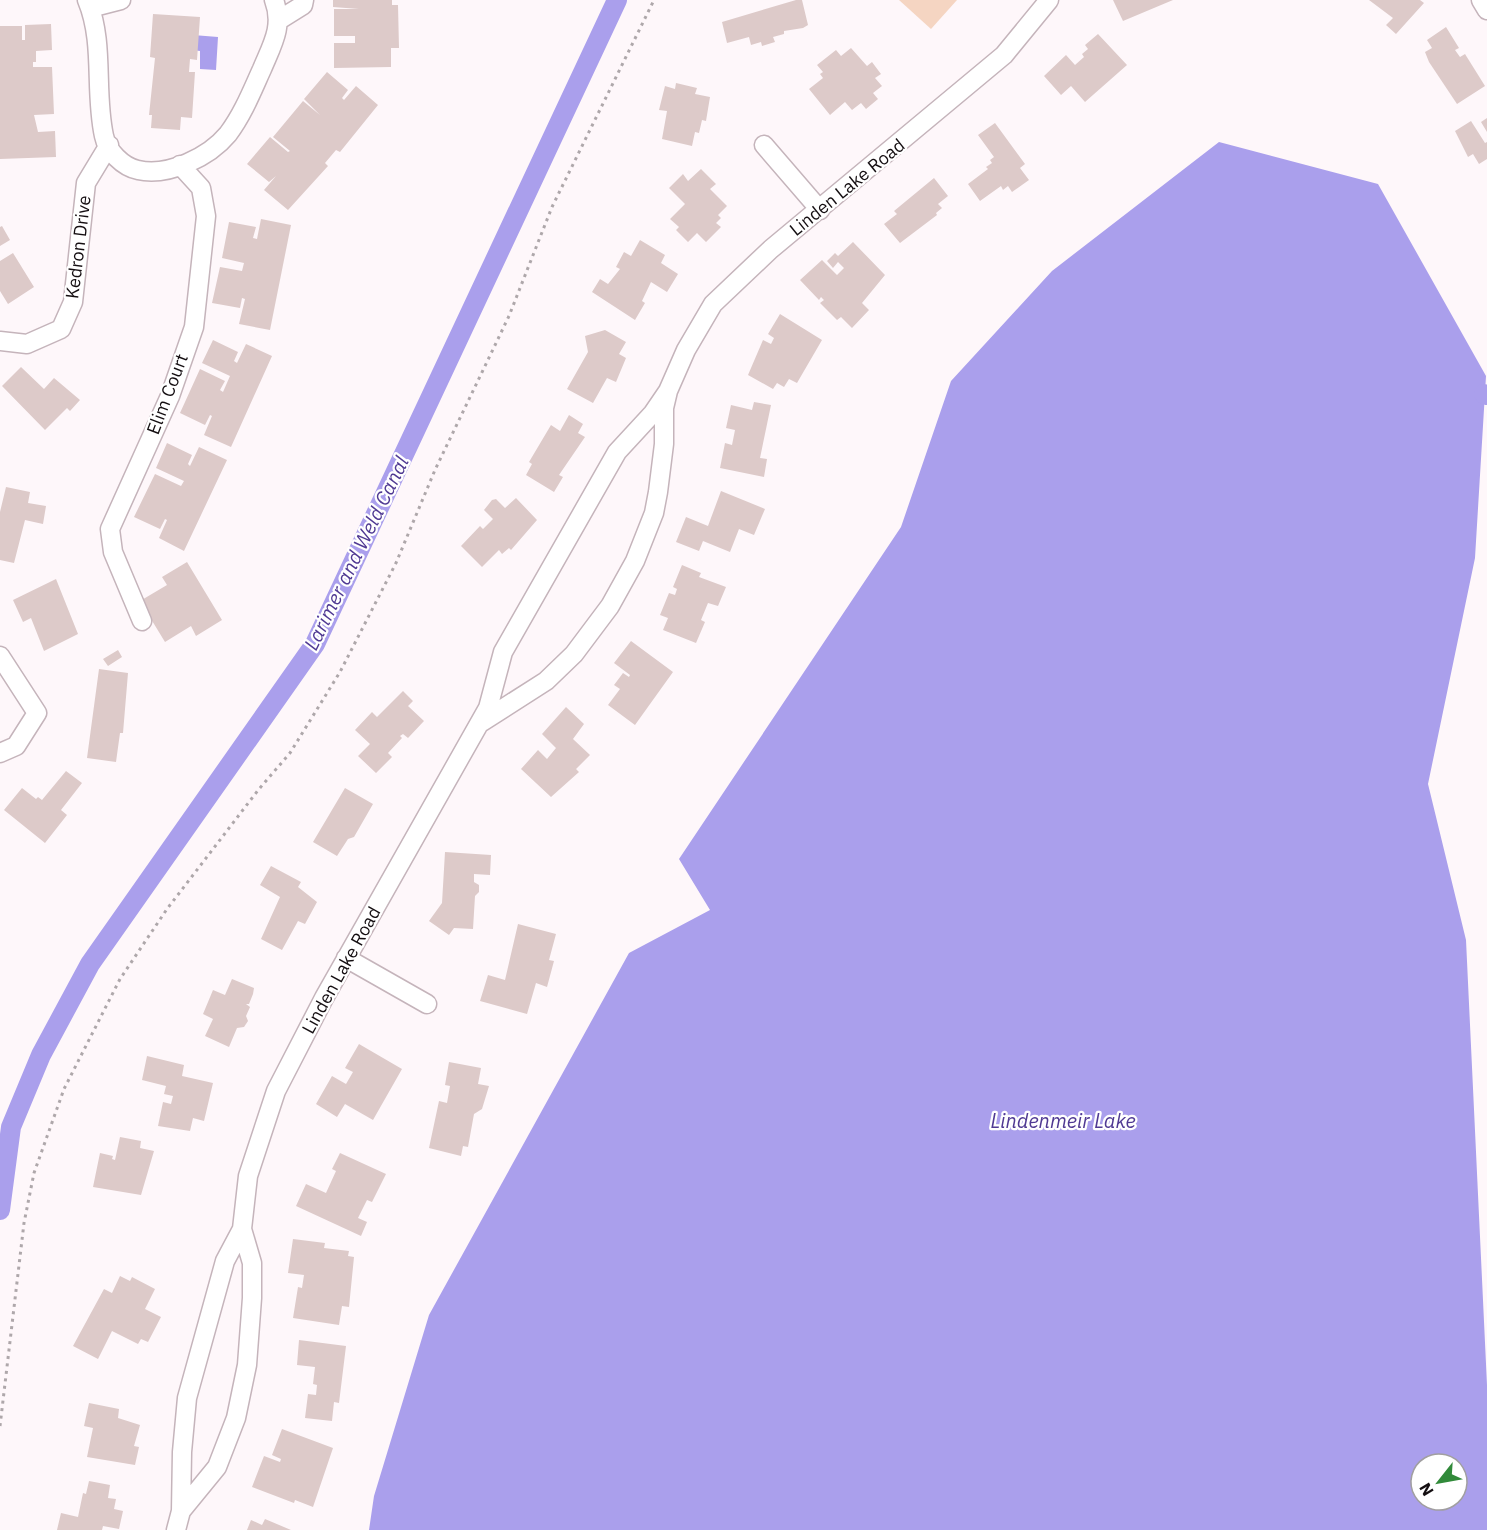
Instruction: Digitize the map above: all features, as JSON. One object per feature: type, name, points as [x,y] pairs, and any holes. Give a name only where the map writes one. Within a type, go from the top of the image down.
[{"type":"street","points":[[121,0],[89,4],[99,49],[104,138],[120,162],[138,171],[166,170],[193,161],[226,135],[242,112],[278,33],[279,20],[274,0]]},
{"type":"street","points":[[279,20],[303,5],[304,0]]},
{"type":"street","name":"Linden Lake Road","points":[[478,725],[546,681],[574,654],[610,606],[635,561],[654,513],[664,444],[664,408],[668,391],[686,350],[713,304],[771,249],[1004,56],[1049,0]]},
{"type":"street","points":[[1481,0],[1487,10]]},
{"type":"street","name":"Kedron Drive","points":[[0,341],[27,344],[61,329],[73,302],[86,183],[109,145]]},
{"type":"street","points":[[764,145],[820,210]]},
{"type":"street","name":"Elim Court","points":[[142,621],[113,552],[110,529],[170,396],[194,327],[206,216],[201,188],[180,165]]},
{"type":"street","name":"Linden Lake Road","points":[[176,1530],[182,1510],[182,1452],[187,1398],[225,1261],[242,1229],[248,1176],[276,1091],[346,958],[488,708],[503,652],[508,642],[617,452],[653,413],[668,391]]},
{"type":"street","points":[[0,656],[37,713],[16,746],[0,753]]},
{"type":"street","points":[[346,958],[428,1004]]},
{"type":"street","name":"Linden Lake Road","points":[[182,1510],[217,1467],[236,1418],[247,1365],[252,1298],[252,1263],[242,1229]]},
{"type":"path","points":[[0,1426],[24,1223],[34,1173],[64,1089],[120,979],[167,909],[259,789],[290,753],[340,672],[396,563],[435,470],[509,316],[552,207],[654,0]]},
{"type":"shaded area","points":[[899,0],[957,0],[931,29]]},
{"type":"water","points":[[193,35],[218,37],[216,70],[200,69],[200,51],[192,50]]},
{"type":"water","name":"Lindenmeir Lake","points":[[1219,142],[1378,184],[1486,376],[1475,558],[1428,784],[1466,940],[1487,1385],[1487,1530],[369,1530],[374,1496],[429,1315],[629,953],[710,910],[679,859],[901,527],[951,381],[1052,271]]},
{"type":"building","points":[[333,0],[392,0],[392,5],[398,5],[399,48],[391,48],[391,67],[334,68],[334,43],[355,43],[355,36],[334,36],[334,9],[359,9],[333,7]]},
{"type":"building","points":[[802,0],[808,25],[784,31],[784,34],[773,37],[775,42],[762,46],[761,42],[751,45],[749,37],[727,43],[722,22]]},
{"type":"building","points":[[1113,0],[1173,0],[1123,21]]},
{"type":"building","points":[[1369,0],[1420,0],[1424,3],[1396,34],[1386,25],[1393,18]]},
{"type":"building","points":[[153,14],[200,17],[197,60],[190,59],[189,72],[195,72],[192,118],[181,117],[180,130],[151,128],[152,115],[149,115],[155,58],[150,57]]},
{"type":"building","points":[[51,24],[52,50],[36,51],[36,62],[33,62],[33,67],[52,67],[54,114],[34,115],[38,132],[55,131],[56,157],[0,159],[0,26],[22,26],[22,40],[25,40],[25,25]]},
{"type":"building","points":[[1446,27],[1459,48],[1455,50],[1460,57],[1465,54],[1485,86],[1457,104],[1429,62],[1425,52],[1432,48],[1427,40]]},
{"type":"building","points":[[1098,34],[1127,65],[1085,102],[1071,86],[1061,95],[1044,76],[1066,55],[1075,65],[1084,57],[1082,54],[1088,49],[1085,45]]},
{"type":"building","points":[[851,48],[867,66],[872,62],[881,74],[875,78],[882,86],[873,93],[878,99],[866,109],[861,103],[852,110],[845,102],[830,115],[809,89],[823,78],[820,74],[823,72],[817,65],[836,50],[841,56]]},
{"type":"building","points":[[327,72],[348,90],[342,98],[344,100],[356,86],[378,105],[340,152],[336,150],[325,163],[328,166],[288,210],[264,190],[276,176],[269,182],[247,164],[270,137],[288,152],[290,151],[273,137],[303,101],[320,115],[304,99]]},
{"type":"building","points":[[676,83],[697,88],[695,94],[710,97],[706,121],[702,120],[699,133],[695,132],[692,146],[662,139],[667,111],[659,110],[665,86],[675,89]]},
{"type":"building","points":[[1487,118],[1487,132],[1481,122]]},
{"type":"building","points":[[1471,121],[1485,143],[1487,142],[1487,159],[1479,164],[1473,154],[1468,157],[1455,131]]},
{"type":"building","points":[[995,123],[1025,164],[1020,168],[1029,180],[1012,192],[1008,186],[1003,190],[1001,186],[980,201],[968,184],[988,169],[986,167],[992,163],[990,160],[994,157],[978,135]]},
{"type":"building","points":[[701,169],[716,184],[710,189],[727,206],[718,215],[721,218],[716,223],[721,227],[706,242],[697,233],[688,242],[676,230],[679,227],[670,219],[685,204],[669,188],[683,174],[688,181]]},
{"type":"building","points":[[934,178],[948,196],[938,204],[942,208],[936,213],[937,215],[900,243],[884,224],[897,214],[894,211]]},
{"type":"building","points":[[261,219],[291,225],[270,330],[239,324],[245,299],[242,298],[240,308],[212,303],[220,267],[242,271],[244,263],[222,258],[229,222],[256,227],[253,238],[257,239]]},
{"type":"building","points":[[2,226],[10,240],[0,246],[0,227]]},
{"type":"building","points":[[640,240],[665,255],[661,263],[678,274],[667,292],[651,282],[642,301],[645,303],[635,320],[592,292],[600,279],[608,284],[620,269],[616,267],[624,252],[631,256]]},
{"type":"building","points":[[853,242],[885,275],[862,303],[869,310],[852,328],[841,317],[837,320],[820,303],[824,300],[821,297],[819,300],[800,280],[822,260],[837,275],[844,268],[838,262],[833,268],[827,261],[835,253],[838,256]]},
{"type":"building","points":[[13,253],[34,287],[8,304],[0,291],[0,261]]},
{"type":"building","points":[[780,314],[822,340],[797,383],[789,379],[784,387],[777,383],[773,389],[748,375],[763,340],[771,344],[774,338],[768,334]]},
{"type":"building","points":[[605,330],[626,342],[619,354],[626,358],[616,382],[607,378],[593,403],[567,389],[588,352],[585,336]]},
{"type":"building","points":[[213,340],[238,352],[234,361],[237,363],[246,344],[272,356],[231,447],[204,435],[212,416],[210,415],[205,425],[180,413],[200,369],[225,381],[220,390],[223,392],[230,376],[202,363]]},
{"type":"building","points":[[21,367],[44,389],[54,378],[80,400],[70,411],[67,408],[45,430],[2,386]]},
{"type":"building","points":[[754,402],[771,405],[760,458],[767,459],[764,477],[720,468],[725,443],[732,445],[735,430],[726,428],[731,405],[752,410]]},
{"type":"building","points":[[569,415],[583,424],[578,433],[585,437],[559,475],[563,477],[554,492],[526,475],[532,464],[529,462],[551,425],[560,431]]},
{"type":"building","points":[[167,443],[192,455],[188,464],[190,466],[199,447],[227,460],[184,551],[159,538],[167,520],[165,519],[160,529],[134,517],[155,474],[181,486],[184,481],[156,468]]},
{"type":"building","points":[[6,487],[30,492],[28,503],[46,506],[43,524],[25,520],[14,563],[0,560],[0,512]]},
{"type":"building","points":[[721,491],[765,509],[754,535],[739,529],[730,552],[703,541],[699,551],[676,542],[686,517],[708,526]]},
{"type":"building","points":[[516,498],[537,520],[511,550],[509,548],[502,554],[499,550],[482,567],[461,546],[480,526],[483,529],[493,519],[484,510],[492,500],[496,499],[505,508]]},
{"type":"building","points":[[187,562],[222,620],[196,636],[191,626],[165,642],[140,601],[167,585],[162,577]]},
{"type":"building","points":[[682,565],[701,573],[699,577],[726,587],[718,606],[708,603],[701,620],[705,622],[696,643],[663,630],[668,618],[660,615],[669,593],[675,595],[677,589],[673,587]]},
{"type":"building","points":[[56,579],[78,634],[44,651],[31,618],[23,622],[13,600]]},
{"type":"building","points":[[631,641],[673,672],[635,725],[608,705],[620,689],[614,685],[623,673],[629,677],[630,675],[614,663]]},
{"type":"building","points":[[118,650],[122,657],[108,666],[103,659]]},
{"type":"building","points":[[99,669],[128,673],[123,733],[120,733],[116,762],[87,758]]},
{"type":"building","points":[[403,691],[413,701],[408,706],[424,721],[408,738],[403,734],[400,736],[402,738],[388,753],[392,757],[376,773],[358,756],[370,744],[355,730],[372,712],[377,717]]},
{"type":"building","points":[[566,707],[584,724],[573,739],[590,755],[576,769],[579,772],[551,797],[521,769],[538,750],[547,759],[556,748],[542,734]]},
{"type":"building","points":[[66,771],[82,783],[61,810],[67,815],[45,843],[4,810],[22,788],[36,799],[38,797],[42,800]]},
{"type":"building","points":[[345,788],[373,804],[354,837],[348,839],[337,856],[313,842]]},
{"type":"building","points":[[445,852],[491,855],[490,875],[474,874],[474,882],[479,885],[479,892],[475,896],[473,929],[454,928],[449,935],[429,921],[442,903]]},
{"type":"building","points":[[271,866],[301,882],[298,887],[317,902],[305,924],[298,921],[282,950],[261,939],[280,897],[260,885]]},
{"type":"building","points":[[518,924],[556,934],[549,960],[554,961],[547,987],[536,983],[527,1014],[480,1001],[488,975],[505,980]]},
{"type":"building","points":[[232,979],[254,988],[249,1004],[246,1004],[250,1007],[246,1016],[248,1021],[244,1027],[237,1028],[229,1047],[205,1036],[213,1019],[203,1014],[213,990],[225,995]]},
{"type":"building","points":[[359,1044],[402,1069],[373,1120],[345,1104],[337,1117],[316,1104],[332,1076],[346,1084],[353,1072],[345,1068]]},
{"type":"building","points":[[147,1056],[184,1065],[182,1076],[213,1083],[204,1121],[193,1118],[190,1131],[158,1126],[163,1102],[171,1104],[173,1096],[164,1094],[166,1086],[142,1080]]},
{"type":"building","points":[[449,1062],[481,1068],[478,1084],[489,1086],[482,1109],[474,1114],[468,1147],[463,1146],[461,1156],[429,1148],[439,1101],[447,1103],[450,1086],[445,1085]]},
{"type":"building","points":[[120,1137],[141,1141],[140,1148],[154,1151],[141,1195],[93,1187],[100,1153],[113,1156],[112,1159],[115,1160]]},
{"type":"building","points":[[340,1153],[386,1174],[372,1202],[367,1200],[358,1218],[367,1222],[361,1236],[296,1206],[306,1184],[326,1193],[336,1171],[332,1169]]},
{"type":"building","points":[[293,1239],[325,1243],[324,1248],[349,1251],[348,1256],[354,1257],[349,1307],[342,1306],[339,1325],[293,1318],[298,1287],[302,1288],[304,1275],[288,1273]]},
{"type":"building","points":[[120,1276],[130,1281],[132,1277],[155,1289],[145,1309],[161,1317],[148,1342],[141,1339],[138,1344],[112,1331],[98,1359],[73,1346],[104,1289],[112,1293]]},
{"type":"building","points":[[299,1340],[346,1346],[339,1403],[334,1402],[332,1421],[305,1418],[308,1394],[316,1395],[317,1385],[313,1384],[315,1367],[297,1365]]},
{"type":"building","points":[[89,1403],[119,1409],[118,1418],[140,1425],[134,1446],[139,1447],[135,1465],[87,1457],[93,1428],[84,1426]]},
{"type":"building","points":[[282,1429],[333,1448],[313,1507],[295,1500],[294,1503],[252,1487],[264,1456],[280,1462],[281,1459],[272,1455]]},
{"type":"building","points":[[89,1481],[110,1485],[108,1498],[116,1499],[114,1509],[123,1511],[119,1529],[103,1526],[102,1530],[57,1530],[61,1513],[78,1517],[83,1493],[86,1494]]},
{"type":"building","points":[[265,1519],[291,1530],[247,1530],[251,1520],[262,1525]]},
{"type":"waterway","name":"Larimer and Weld Canal","points":[[0,1210],[11,1127],[41,1055],[90,964],[315,644],[617,0]]}]
